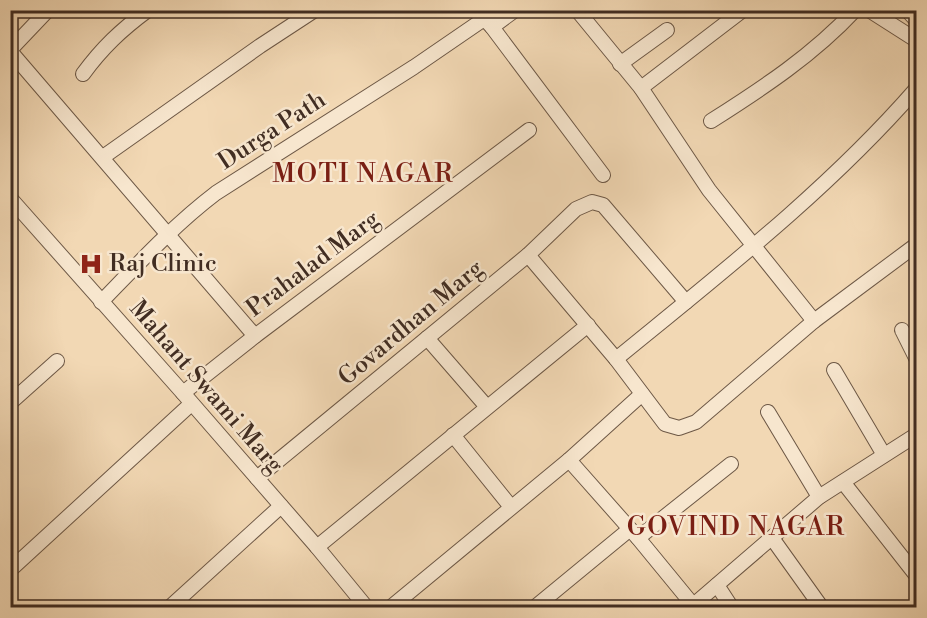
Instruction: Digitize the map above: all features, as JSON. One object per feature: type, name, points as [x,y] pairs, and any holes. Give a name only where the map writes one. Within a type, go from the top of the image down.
[{"type":"street","points":[[48,10],[10,51],[255,336]]},
{"type":"street","points":[[83,74],[100,50],[128,24],[148,10]]},
{"type":"street","points":[[103,157],[315,10]]},
{"type":"street","name":"Durga Path","points":[[101,302],[167,234],[216,194],[489,19],[515,10]]},
{"type":"street","points":[[577,10],[641,88],[709,190],[814,321]]},
{"type":"street","points":[[641,88],[743,10]]},
{"type":"street","points":[[711,121],[779,77],[830,37],[855,10]]},
{"type":"street","points":[[869,10],[916,40]]},
{"type":"street","points":[[489,19],[603,175]]},
{"type":"street","points":[[620,64],[667,30]]},
{"type":"street","points":[[616,359],[752,246],[844,165],[884,126],[916,88]]},
{"type":"street","name":"Prahalad Marg","points":[[10,570],[187,398],[255,336],[529,130]]},
{"type":"street","name":"Mahant Swami Marg","points":[[10,198],[317,546],[362,606]]},
{"type":"street","name":"Govardhan Marg","points":[[257,478],[528,255],[576,209],[592,202],[603,205],[686,302]]},
{"type":"street","points":[[528,255],[616,359],[665,424],[679,428],[696,422],[814,321],[916,245]]},
{"type":"street","points":[[317,546],[588,325]]},
{"type":"street","points":[[902,330],[916,358]]},
{"type":"street","points":[[427,338],[487,407]]},
{"type":"street","points":[[10,403],[57,361]]},
{"type":"street","points":[[834,370],[884,455]]},
{"type":"street","points":[[390,608],[569,460],[642,394]]},
{"type":"street","points":[[768,412],[819,497]]},
{"type":"street","points":[[453,435],[511,507]]},
{"type":"street","points":[[569,460],[634,533],[692,606],[819,497],[916,435]]},
{"type":"street","points":[[534,608],[731,464]]},
{"type":"street","points":[[843,482],[916,575]]},
{"type":"street","points":[[169,608],[281,506]]},
{"type":"street","points":[[772,538],[822,608]]},
{"type":"street","points":[[717,585],[732,608]]},
{"type":"place","name":"Raj Clinic","points":[[91,264]]},
{"type":"district","name":"MOTI NAGAR","points":[[363,174]]},
{"type":"district","name":"GOVIND NAGAR","points":[[736,527]]}]
